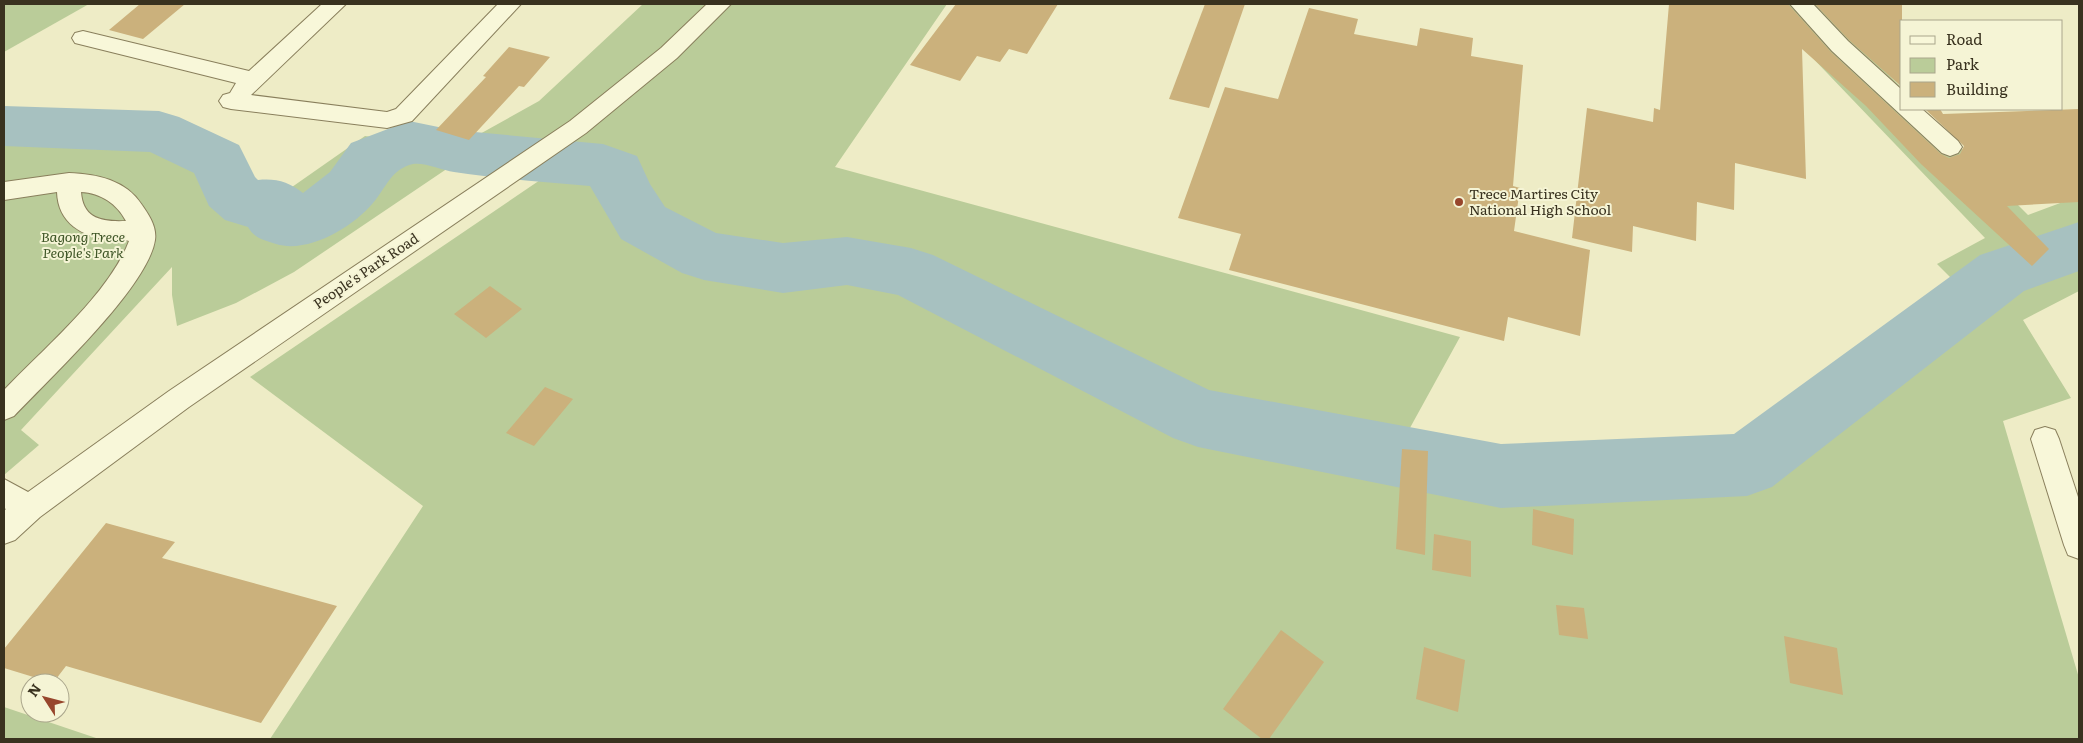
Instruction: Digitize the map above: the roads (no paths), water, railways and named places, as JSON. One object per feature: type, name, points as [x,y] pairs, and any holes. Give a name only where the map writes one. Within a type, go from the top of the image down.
[{"type":"street","points":[[335,4],[231,101],[388,120],[404,115],[510,4]]},
{"type":"street","name":"People's Park Road","points":[[4,530],[29,508],[218,372],[489,189],[610,104],[669,53],[720,4]]},
{"type":"street","points":[[1801,4],[1840,46],[1900,101]]},
{"type":"street","points":[[83,38],[254,80]]},
{"type":"street","points":[[1909,110],[1950,147]]},
{"type":"street","points":[[68,182],[71,206],[76,214],[92,226],[112,231],[142,229]]},
{"type":"street","points":[[4,191],[68,182],[93,185],[120,196],[139,219],[142,229],[142,241],[138,252],[122,279],[4,408]]},
{"type":"street","points":[[2046,439],[2079,545]]},
{"type":"street","points":[[4,492],[29,508]]},
{"type":"waterway","points":[[4,126],[159,132],[218,160],[230,190],[247,204],[272,201],[281,209],[273,217],[283,223],[310,220],[351,188],[372,158],[409,142],[453,151],[603,166],[616,171],[621,188],[643,223],[704,256],[783,268],[847,261],[911,273],[1198,417],[1501,476],[1747,465],[2002,273],[2079,246]]},
{"type":"place","name":"Trece Martires City National High School","points":[[1459,202]]},
{"type":"park label","name":"Bagong Trece People's Park","points":[[83,246]]}]
